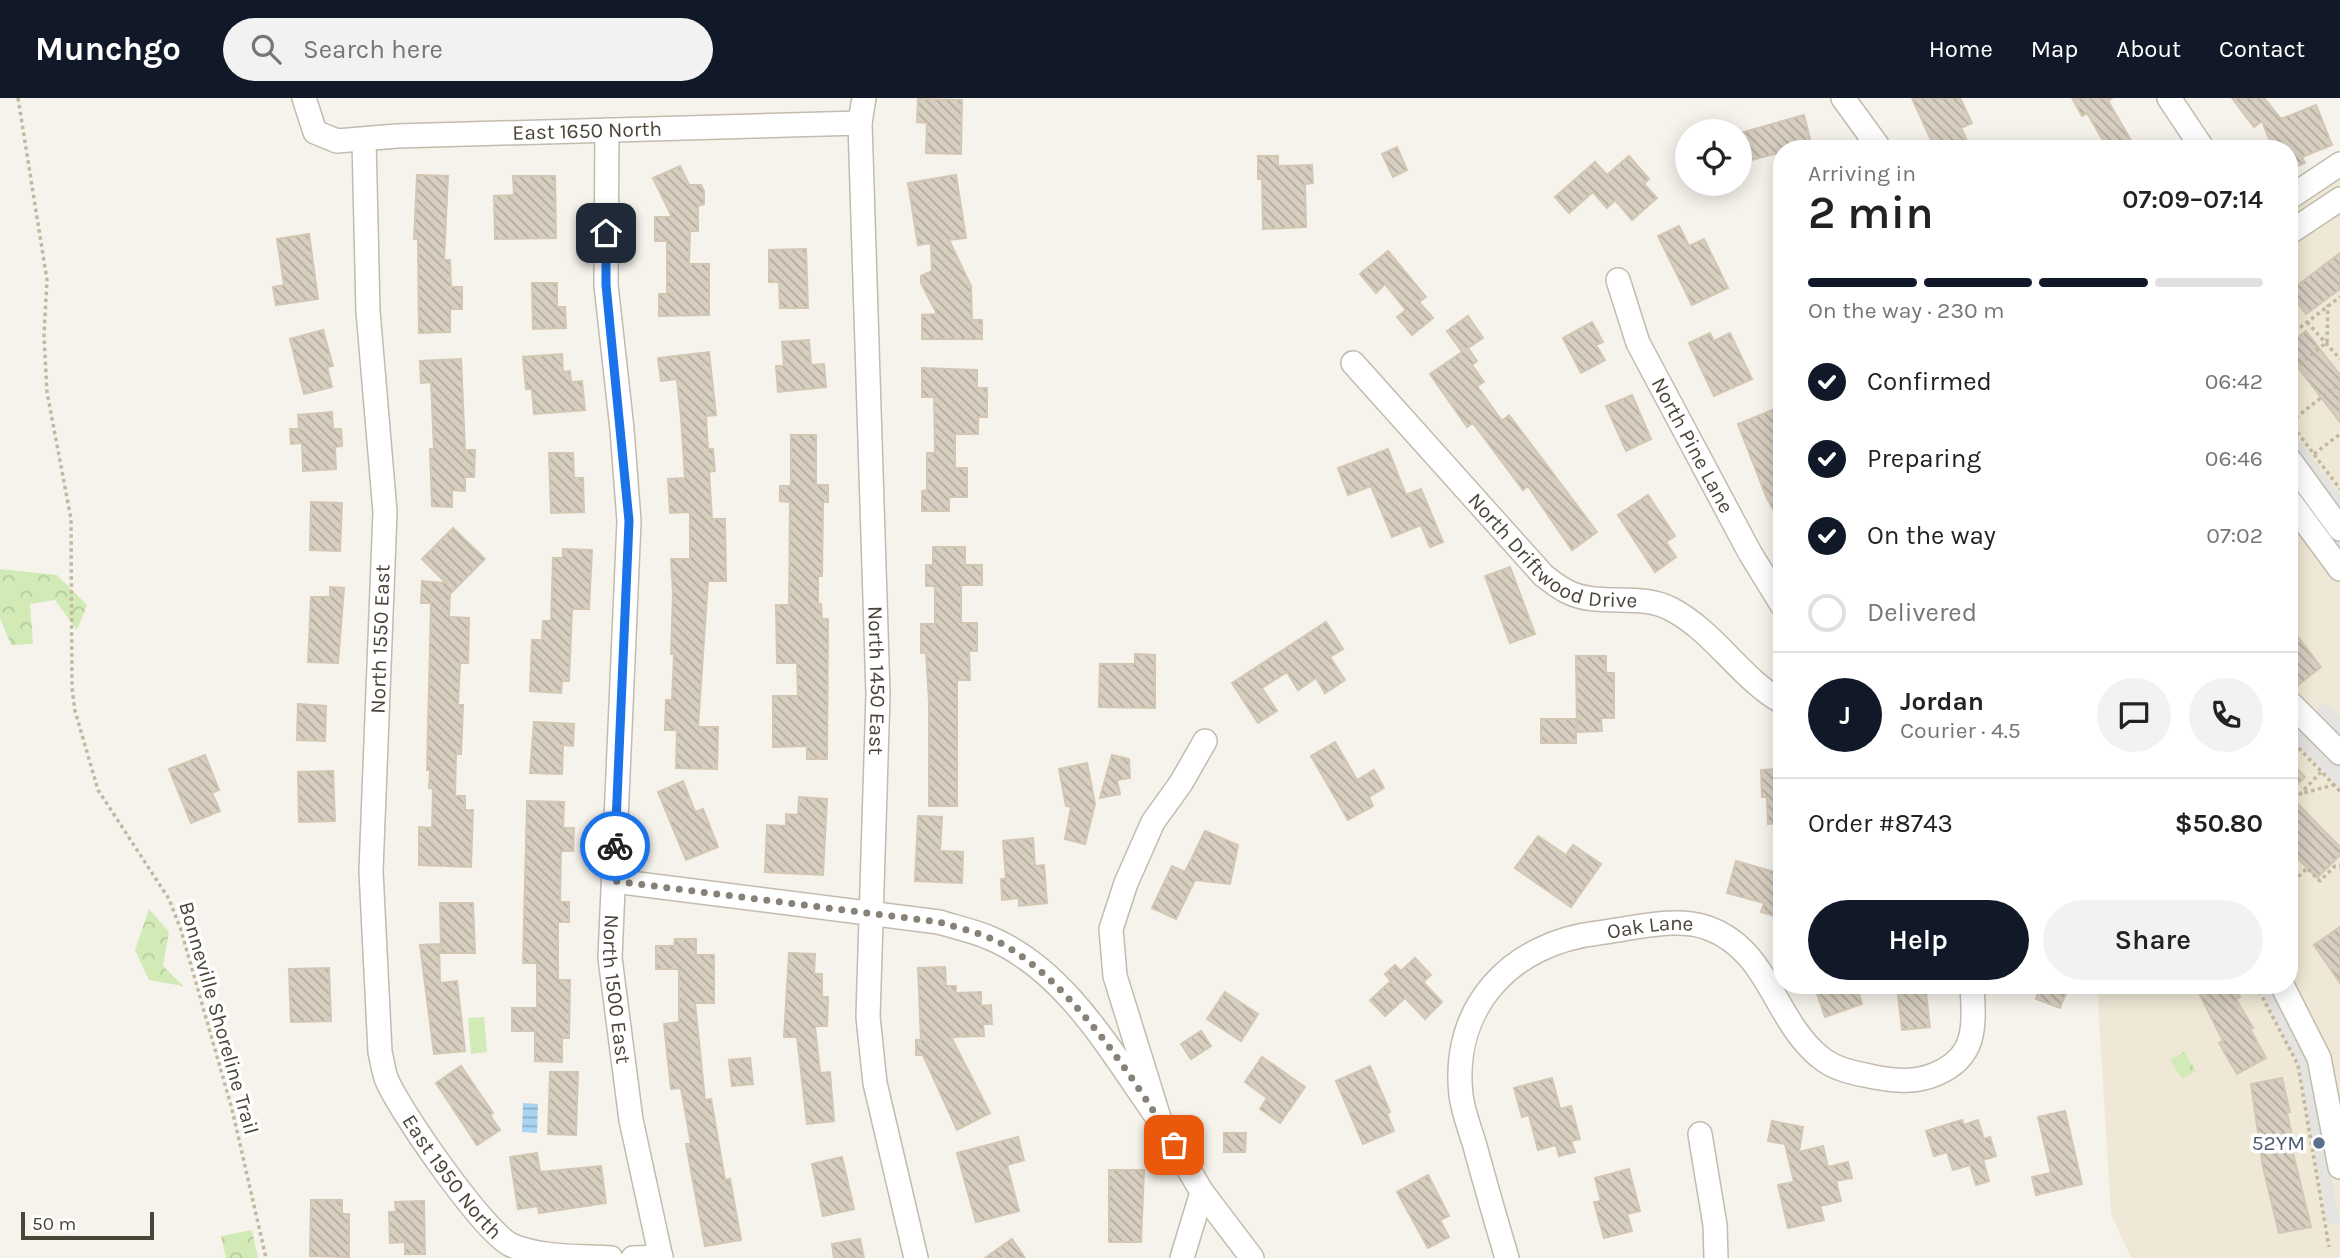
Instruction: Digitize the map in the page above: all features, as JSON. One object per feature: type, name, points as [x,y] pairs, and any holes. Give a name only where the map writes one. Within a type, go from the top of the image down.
[{"type":"street","name":"East 1650 North","points":[[304,98],[315,132],[324,138],[337,141],[397,136],[860,124]]},
{"type":"street","name":"North 1450 East","points":[[864,98],[860,124],[878,694],[868,1017],[875,1083],[916,1258]]},
{"type":"street","points":[[1843,98],[1873,140]]},
{"type":"street","points":[[2169,98],[2197,140]]},
{"type":"street","name":"North 1500 East","points":[[607,130],[606,285],[629,521],[610,958],[631,1120],[661,1257]]},
{"type":"street","name":"North 1550 East","points":[[364,140],[369,311],[385,512],[371,872],[380,1052],[390,1085]]},
{"type":"street","points":[[2298,192],[2340,164]]},
{"type":"street","points":[[2298,227],[2340,199]]},
{"type":"street","name":"North Pine Lane","points":[[1618,280],[1638,343],[1750,553],[1773,590]]},
{"type":"street","name":"North Driftwood Drive","points":[[1353,363],[1544,576],[1567,592],[1589,598],[1629,600],[1668,607],[1723,648],[1750,677],[1773,695]]},
{"type":"street","points":[[2298,496],[2340,528]]},
{"type":"street","points":[[2298,499],[2340,569]]},
{"type":"street","points":[[2298,711],[2340,753]]},
{"type":"street","points":[[1160,1121],[1115,976],[1111,929],[1126,883],[1153,822],[1181,783],[1205,741]]},
{"type":"street","points":[[614,881],[939,922],[991,938],[1041,969],[1078,1007],[1160,1121],[1202,1192],[1252,1258]]},
{"type":"street","name":"Oak Lane","points":[[1507,1258],[1461,1096],[1461,1054],[1475,1011],[1500,975],[1532,951],[1575,935],[1678,923],[1706,927],[1733,940],[1757,965],[1773,991]]},
{"type":"street","name":"Oak Lane","points":[[1775,994],[1802,1039],[1821,1058],[1846,1072],[1902,1082],[1927,1077],[1954,1066],[1969,1048],[1974,1017],[1973,994]]},
{"type":"street","points":[[2286,994],[2319,1058],[2340,1167]]},
{"type":"street","name":"East 1950 North","points":[[390,1085],[486,1226],[508,1244],[536,1255],[611,1258]]},
{"type":"street","points":[[1700,1134],[1715,1225],[1716,1258]]},
{"type":"street","points":[[1182,1258],[1202,1192]]},
{"type":"street","points":[[633,1258],[661,1257]]},
{"type":"path","name":"Bonneville Shoreline Trail","points":[[18,98],[47,280],[44,335],[47,392],[71,519],[75,711],[97,790],[169,899],[181,930],[232,1109],[266,1258]]},
{"type":"path","points":[[2298,329],[2340,297]]},
{"type":"path","points":[[2298,366],[2327,342],[2328,305]]},
{"type":"path","points":[[2307,322],[2340,359]]},
{"type":"path","points":[[2298,415],[2340,383]]},
{"type":"path","points":[[2298,434],[2339,487]]},
{"type":"path","points":[[2314,454],[2340,434]]},
{"type":"path","points":[[2298,748],[2340,792]]},
{"type":"path","points":[[2321,772],[2300,793],[2333,785]]},
{"type":"path","points":[[2298,877],[2308,868],[2320,881],[2335,866],[2340,866]]},
{"type":"path","points":[[2261,994],[2298,1065],[2329,1247]]},
{"type":"shaded area","points":[[2340,164],[2340,1258],[2131,1258],[2111,1214],[2098,994],[2298,994],[2298,191]]},
{"type":"shaded area","points":[[2298,439],[2340,495],[2340,555],[2298,497]]},
{"type":"shaded area","points":[[2326,702],[2340,717],[2340,789],[2298,745],[2298,712],[2307,703],[2314,710]]},
{"type":"shaded area","name":"52YM","points":[[2262,994],[2275,994],[2311,1064],[2340,1223],[2328,1226],[2299,1065]]},
{"type":"green space","points":[[0,569],[57,575],[87,605],[77,630],[55,600],[30,604],[33,644],[11,645],[0,618]]},
{"type":"green space","points":[[149,909],[169,932],[163,966],[183,986],[149,980],[135,950]]},
{"type":"green space","points":[[484,1017],[487,1052],[471,1054],[468,1018]]},
{"type":"green space","points":[[2184,1052],[2196,1071],[2182,1079],[2170,1060]]},
{"type":"green space","points":[[252,1230],[258,1258],[226,1258],[221,1236]]},
{"type":"water","points":[[523,1103],[538,1104],[537,1133],[522,1132]]},
{"type":"building","points":[[1912,98],[1960,98],[1972,123],[1961,128],[1967,140],[1931,140]]},
{"type":"building","points":[[2072,98],[2112,98],[2108,101],[2131,140],[2103,140],[2087,113],[2082,116]]},
{"type":"building","points":[[2232,98],[2264,98],[2281,119],[2316,105],[2332,145],[2302,157],[2305,163],[2298,166],[2298,140],[2269,140],[2262,121],[2254,127]]},
{"type":"building","points":[[918,99],[962,100],[961,154],[926,153],[927,123],[917,122]]},
{"type":"building","points":[[1804,115],[1810,139],[1773,140],[1773,154],[1752,160],[1752,130]]},
{"type":"building","points":[[1397,147],[1407,170],[1393,177],[1382,154]]},
{"type":"building","points":[[1258,156],[1278,156],[1278,166],[1312,165],[1313,183],[1305,184],[1306,227],[1263,229],[1262,179],[1258,179]]},
{"type":"building","points":[[1629,156],[1649,179],[1644,184],[1657,198],[1632,220],[1615,200],[1607,208],[1593,192],[1569,213],[1555,197],[1595,162],[1607,175]]},
{"type":"building","points":[[680,166],[689,185],[701,185],[704,191],[704,204],[698,206],[698,231],[690,231],[689,264],[709,264],[709,315],[659,316],[659,294],[667,294],[667,241],[655,241],[655,217],[672,217],[653,178]]},
{"type":"building","points":[[417,175],[448,176],[444,260],[450,260],[451,287],[462,287],[462,309],[450,309],[450,332],[419,333],[418,239],[414,239]]},
{"type":"building","points":[[956,175],[966,238],[949,240],[971,286],[972,320],[982,320],[982,339],[922,339],[922,315],[937,314],[921,283],[921,276],[932,271],[931,243],[918,245],[908,183]]},
{"type":"building","points":[[513,176],[555,176],[556,238],[495,239],[494,196],[514,195]]},
{"type":"building","points":[[1679,226],[1689,246],[1704,239],[1728,288],[1692,305],[1658,236]]},
{"type":"building","points":[[309,234],[318,299],[276,305],[273,287],[284,285],[277,239]]},
{"type":"building","points":[[806,249],[808,308],[780,308],[779,282],[769,282],[769,250]]},
{"type":"building","points":[[1388,251],[1426,297],[1419,302],[1433,318],[1412,335],[1397,317],[1406,310],[1385,284],[1376,293],[1360,274]]},
{"type":"building","points":[[2340,253],[2340,289],[2306,314],[2298,304],[2298,285]]},
{"type":"building","points":[[532,283],[557,283],[557,307],[565,307],[566,328],[533,329]]},
{"type":"building","points":[[1468,316],[1483,338],[1468,348],[1477,361],[1472,365],[1484,382],[1477,386],[1502,421],[1509,415],[1597,532],[1572,550],[1528,486],[1523,490],[1473,423],[1467,427],[1430,374],[1462,352],[1447,331]]},
{"type":"building","points":[[1592,322],[1603,342],[1596,345],[1605,360],[1581,373],[1563,338]]},
{"type":"building","points":[[323,330],[333,366],[327,367],[332,387],[304,394],[290,339]]},
{"type":"building","points":[[2306,331],[2340,375],[2340,422],[2298,368],[2298,337]]},
{"type":"building","points":[[1710,333],[1714,341],[1730,333],[1752,379],[1714,396],[1689,343]]},
{"type":"building","points":[[809,340],[811,365],[824,364],[826,387],[778,392],[776,366],[784,366],[782,342]]},
{"type":"building","points":[[709,352],[716,415],[706,416],[708,449],[713,449],[715,471],[709,472],[712,519],[725,519],[726,581],[708,581],[698,727],[718,727],[717,769],[676,768],[677,730],[665,730],[666,700],[672,700],[674,654],[671,654],[671,559],[690,559],[690,512],[670,513],[668,479],[685,478],[681,418],[677,379],[661,381],[658,358]]},
{"type":"building","points":[[562,354],[563,372],[570,371],[571,382],[582,381],[585,410],[534,414],[532,389],[526,389],[523,357]]},
{"type":"building","points":[[461,359],[465,450],[475,450],[474,477],[465,477],[465,491],[452,490],[452,507],[432,506],[430,449],[434,449],[431,382],[421,383],[420,361]]},
{"type":"building","points":[[922,368],[977,370],[977,388],[987,388],[987,417],[978,417],[978,434],[955,434],[955,468],[967,468],[967,497],[949,497],[949,511],[922,511],[922,491],[927,490],[927,453],[935,453],[934,397],[922,397]]},
{"type":"building","points":[[1632,395],[1651,439],[1626,451],[1606,406]]},
{"type":"building","points":[[1773,410],[1773,509],[1766,496],[1738,424]]},
{"type":"building","points":[[332,412],[333,429],[341,429],[342,446],[335,447],[336,469],[303,471],[302,443],[291,444],[290,429],[299,429],[298,415]]},
{"type":"building","points":[[791,435],[816,435],[816,485],[828,485],[828,502],[823,502],[822,576],[818,576],[818,604],[821,604],[822,619],[828,619],[827,759],[807,759],[807,746],[773,747],[773,696],[798,696],[797,663],[777,663],[776,605],[789,605],[790,502],[780,501],[780,486],[791,486]]},
{"type":"building","points":[[1388,449],[1406,495],[1421,489],[1443,542],[1430,547],[1421,525],[1392,537],[1371,486],[1348,495],[1338,468]]},
{"type":"building","points":[[549,453],[573,453],[574,478],[583,478],[584,512],[551,513]]},
{"type":"building","points":[[1648,495],[1675,536],[1666,542],[1676,557],[1655,572],[1618,515]]},
{"type":"building","points":[[311,502],[342,503],[340,551],[310,550]]},
{"type":"building","points":[[453,528],[485,559],[450,594],[449,617],[469,618],[468,663],[460,663],[458,705],[463,705],[461,754],[456,754],[455,796],[465,796],[465,810],[473,810],[471,867],[419,865],[419,827],[432,828],[433,789],[429,788],[430,770],[427,770],[431,603],[421,603],[422,581],[446,583],[422,559]]},
{"type":"building","points":[[933,547],[965,547],[965,565],[982,565],[982,585],[961,585],[961,623],[977,623],[977,651],[969,651],[970,680],[957,680],[957,806],[929,806],[929,701],[926,653],[921,653],[921,624],[935,624],[935,586],[926,586],[926,565],[933,565]]},
{"type":"building","points":[[563,549],[592,550],[589,609],[572,609],[569,681],[562,681],[561,693],[530,691],[532,640],[542,640],[543,621],[551,621],[553,558],[563,558]]},
{"type":"building","points":[[1510,567],[1535,634],[1510,643],[1485,576]]},
{"type":"building","points":[[330,587],[344,588],[338,663],[308,662],[311,597],[330,597]]},
{"type":"building","points":[[1326,622],[1343,649],[1330,657],[1345,680],[1325,693],[1316,678],[1298,690],[1287,672],[1262,688],[1277,711],[1258,723],[1232,683]]},
{"type":"building","points":[[2298,637],[2321,667],[2298,685]]},
{"type":"building","points":[[1135,654],[1155,655],[1155,708],[1099,707],[1100,664],[1135,664]]},
{"type":"building","points":[[1576,656],[1606,656],[1606,673],[1614,673],[1614,718],[1601,718],[1602,731],[1577,732]]},
{"type":"building","points":[[298,704],[326,706],[325,741],[297,740]]},
{"type":"building","points":[[1541,719],[1576,719],[1576,743],[1541,743]]},
{"type":"building","points":[[534,722],[574,724],[573,746],[563,745],[562,774],[530,773]]},
{"type":"building","points":[[1335,742],[1357,780],[1374,770],[1384,788],[1369,797],[1373,806],[1348,820],[1311,756]]},
{"type":"building","points":[[205,755],[219,790],[212,793],[220,811],[191,823],[169,769]]},
{"type":"building","points":[[1112,755],[1129,759],[1130,778],[1117,780],[1120,794],[1100,798]]},
{"type":"building","points":[[1087,763],[1095,804],[1085,844],[1065,839],[1071,807],[1066,806],[1059,769]]},
{"type":"building","points":[[1773,769],[1773,824],[1768,824],[1767,797],[1762,797],[1761,770]]},
{"type":"building","points":[[2298,770],[2305,777],[2298,784]]},
{"type":"building","points":[[333,771],[335,821],[299,822],[298,772]]},
{"type":"building","points":[[683,781],[695,812],[703,809],[718,847],[686,860],[658,792]]},
{"type":"building","points":[[799,797],[827,799],[823,875],[765,872],[767,825],[786,826],[786,814],[798,815]]},
{"type":"building","points":[[527,801],[564,802],[563,828],[574,828],[573,851],[561,851],[560,902],[569,902],[569,922],[558,922],[558,980],[570,980],[569,1038],[562,1038],[562,1062],[535,1061],[535,1031],[512,1031],[512,1008],[537,1008],[537,963],[523,963]]},
{"type":"building","points":[[2298,804],[2340,847],[2340,855],[2317,878],[2298,858]]},
{"type":"building","points":[[918,816],[942,817],[940,851],[963,852],[962,883],[915,881]]},
{"type":"building","points":[[1205,831],[1238,845],[1230,884],[1195,880],[1176,919],[1152,908],[1172,866],[1185,872]]},
{"type":"building","points":[[1538,836],[1566,855],[1573,845],[1601,864],[1571,907],[1515,868]]},
{"type":"building","points":[[1033,838],[1035,866],[1044,865],[1047,903],[1019,906],[1019,898],[1002,900],[1001,879],[1006,879],[1003,841]]},
{"type":"building","points":[[1736,861],[1773,871],[1773,915],[1761,912],[1764,903],[1727,893]]},
{"type":"building","points":[[440,903],[473,903],[475,953],[441,953]]},
{"type":"building","points":[[2340,927],[2340,983],[2314,945]]},
{"type":"building","points":[[675,939],[696,939],[696,955],[714,955],[714,1003],[695,1003],[705,1100],[711,1099],[725,1180],[730,1179],[741,1240],[705,1246],[686,1144],[691,1144],[681,1088],[671,1089],[664,1024],[679,1022],[679,969],[656,969],[656,946],[674,946]]},
{"type":"building","points":[[439,944],[440,983],[457,981],[465,1051],[434,1054],[420,945]]},
{"type":"building","points":[[789,953],[815,954],[814,974],[822,974],[822,997],[828,997],[827,1026],[815,1026],[820,1073],[830,1072],[834,1121],[807,1124],[797,1037],[784,1037]]},
{"type":"building","points":[[1415,958],[1431,975],[1423,982],[1442,1002],[1425,1019],[1405,998],[1385,1016],[1370,1000],[1391,981],[1385,974],[1395,965],[1401,971]]},
{"type":"building","points":[[945,967],[946,986],[956,986],[956,993],[981,992],[981,1006],[991,1005],[992,1024],[983,1024],[984,1036],[951,1037],[990,1113],[957,1130],[923,1055],[916,1055],[916,1040],[921,1040],[918,968]]},
{"type":"building","points":[[329,968],[331,1021],[291,1022],[289,969]]},
{"type":"building","points":[[1225,992],[1258,1014],[1241,1041],[1207,1019]]},
{"type":"building","points":[[1817,994],[1859,994],[1862,1004],[1825,1017]]},
{"type":"building","points":[[1898,994],[1926,994],[1930,1027],[1902,1030]]},
{"type":"building","points":[[2038,994],[2065,994],[2060,1008],[2036,999]]},
{"type":"building","points":[[2200,994],[2238,994],[2240,997],[2236,999],[2266,1058],[2237,1074],[2219,1043],[2223,1041]]},
{"type":"building","points":[[1201,1031],[1211,1046],[1191,1059],[1181,1044]]},
{"type":"building","points":[[1262,1057],[1305,1087],[1280,1123],[1260,1109],[1267,1098],[1245,1082]]},
{"type":"building","points":[[750,1058],[753,1084],[732,1086],[729,1060]]},
{"type":"building","points":[[461,1066],[493,1113],[490,1115],[500,1130],[477,1145],[436,1083]]},
{"type":"building","points":[[1370,1066],[1390,1112],[1387,1114],[1394,1131],[1363,1144],[1336,1081]]},
{"type":"building","points":[[550,1072],[578,1072],[576,1135],[548,1134]]},
{"type":"building","points":[[1552,1078],[1560,1109],[1571,1106],[1580,1139],[1571,1141],[1575,1152],[1559,1156],[1556,1145],[1538,1150],[1529,1115],[1522,1117],[1514,1088]]},
{"type":"building","points":[[2282,1078],[2290,1112],[2287,1113],[2294,1144],[2291,1145],[2311,1227],[2279,1233],[2263,1167],[2251,1084]]},
{"type":"building","points":[[2065,1111],[2082,1184],[2036,1195],[2032,1177],[2051,1173],[2038,1117]]},
{"type":"building","points":[[1962,1120],[1964,1125],[1978,1120],[1984,1139],[1990,1137],[1996,1156],[1983,1160],[1989,1181],[1976,1185],[1970,1165],[1953,1170],[1947,1152],[1934,1156],[1926,1131]]},
{"type":"building","points":[[1772,1121],[1803,1127],[1799,1152],[1823,1146],[1828,1167],[1848,1162],[1852,1178],[1836,1181],[1841,1201],[1820,1206],[1824,1220],[1788,1228],[1778,1185],[1794,1182],[1785,1144],[1768,1141]]},
{"type":"building","points":[[1224,1133],[1246,1133],[1245,1152],[1224,1152]]},
{"type":"building","points":[[1018,1137],[1024,1160],[1007,1165],[1019,1211],[976,1222],[957,1153]]},
{"type":"building","points":[[537,1153],[540,1172],[601,1166],[606,1203],[539,1213],[538,1206],[518,1209],[510,1157]]},
{"type":"building","points":[[842,1157],[854,1209],[823,1216],[812,1164]]},
{"type":"building","points":[[1629,1169],[1640,1211],[1627,1214],[1632,1231],[1604,1238],[1594,1202],[1601,1201],[1595,1178]]},
{"type":"building","points":[[1109,1170],[1144,1170],[1141,1242],[1109,1242]]},
{"type":"building","points":[[1428,1175],[1449,1216],[1440,1220],[1449,1237],[1428,1248],[1397,1192]]},
{"type":"building","points":[[311,1200],[342,1200],[342,1214],[349,1214],[349,1257],[310,1256]]},
{"type":"building","points":[[424,1201],[425,1254],[405,1254],[405,1242],[390,1243],[389,1212],[396,1212],[395,1202]]},
{"type":"building","points":[[860,1239],[864,1258],[834,1258],[832,1244]]},
{"type":"building","points":[[1012,1239],[1025,1258],[985,1258]]},
{"type":"way so far","points":[[615,846],[614,881],[939,922],[991,938],[1041,969],[1078,1007],[1160,1121],[1174,1145]]},
{"type":"place","name":"52YM","points":[[2319,1143]]},
{"type":"route","points":[[606,233],[606,285],[629,521],[615,846]]}]
